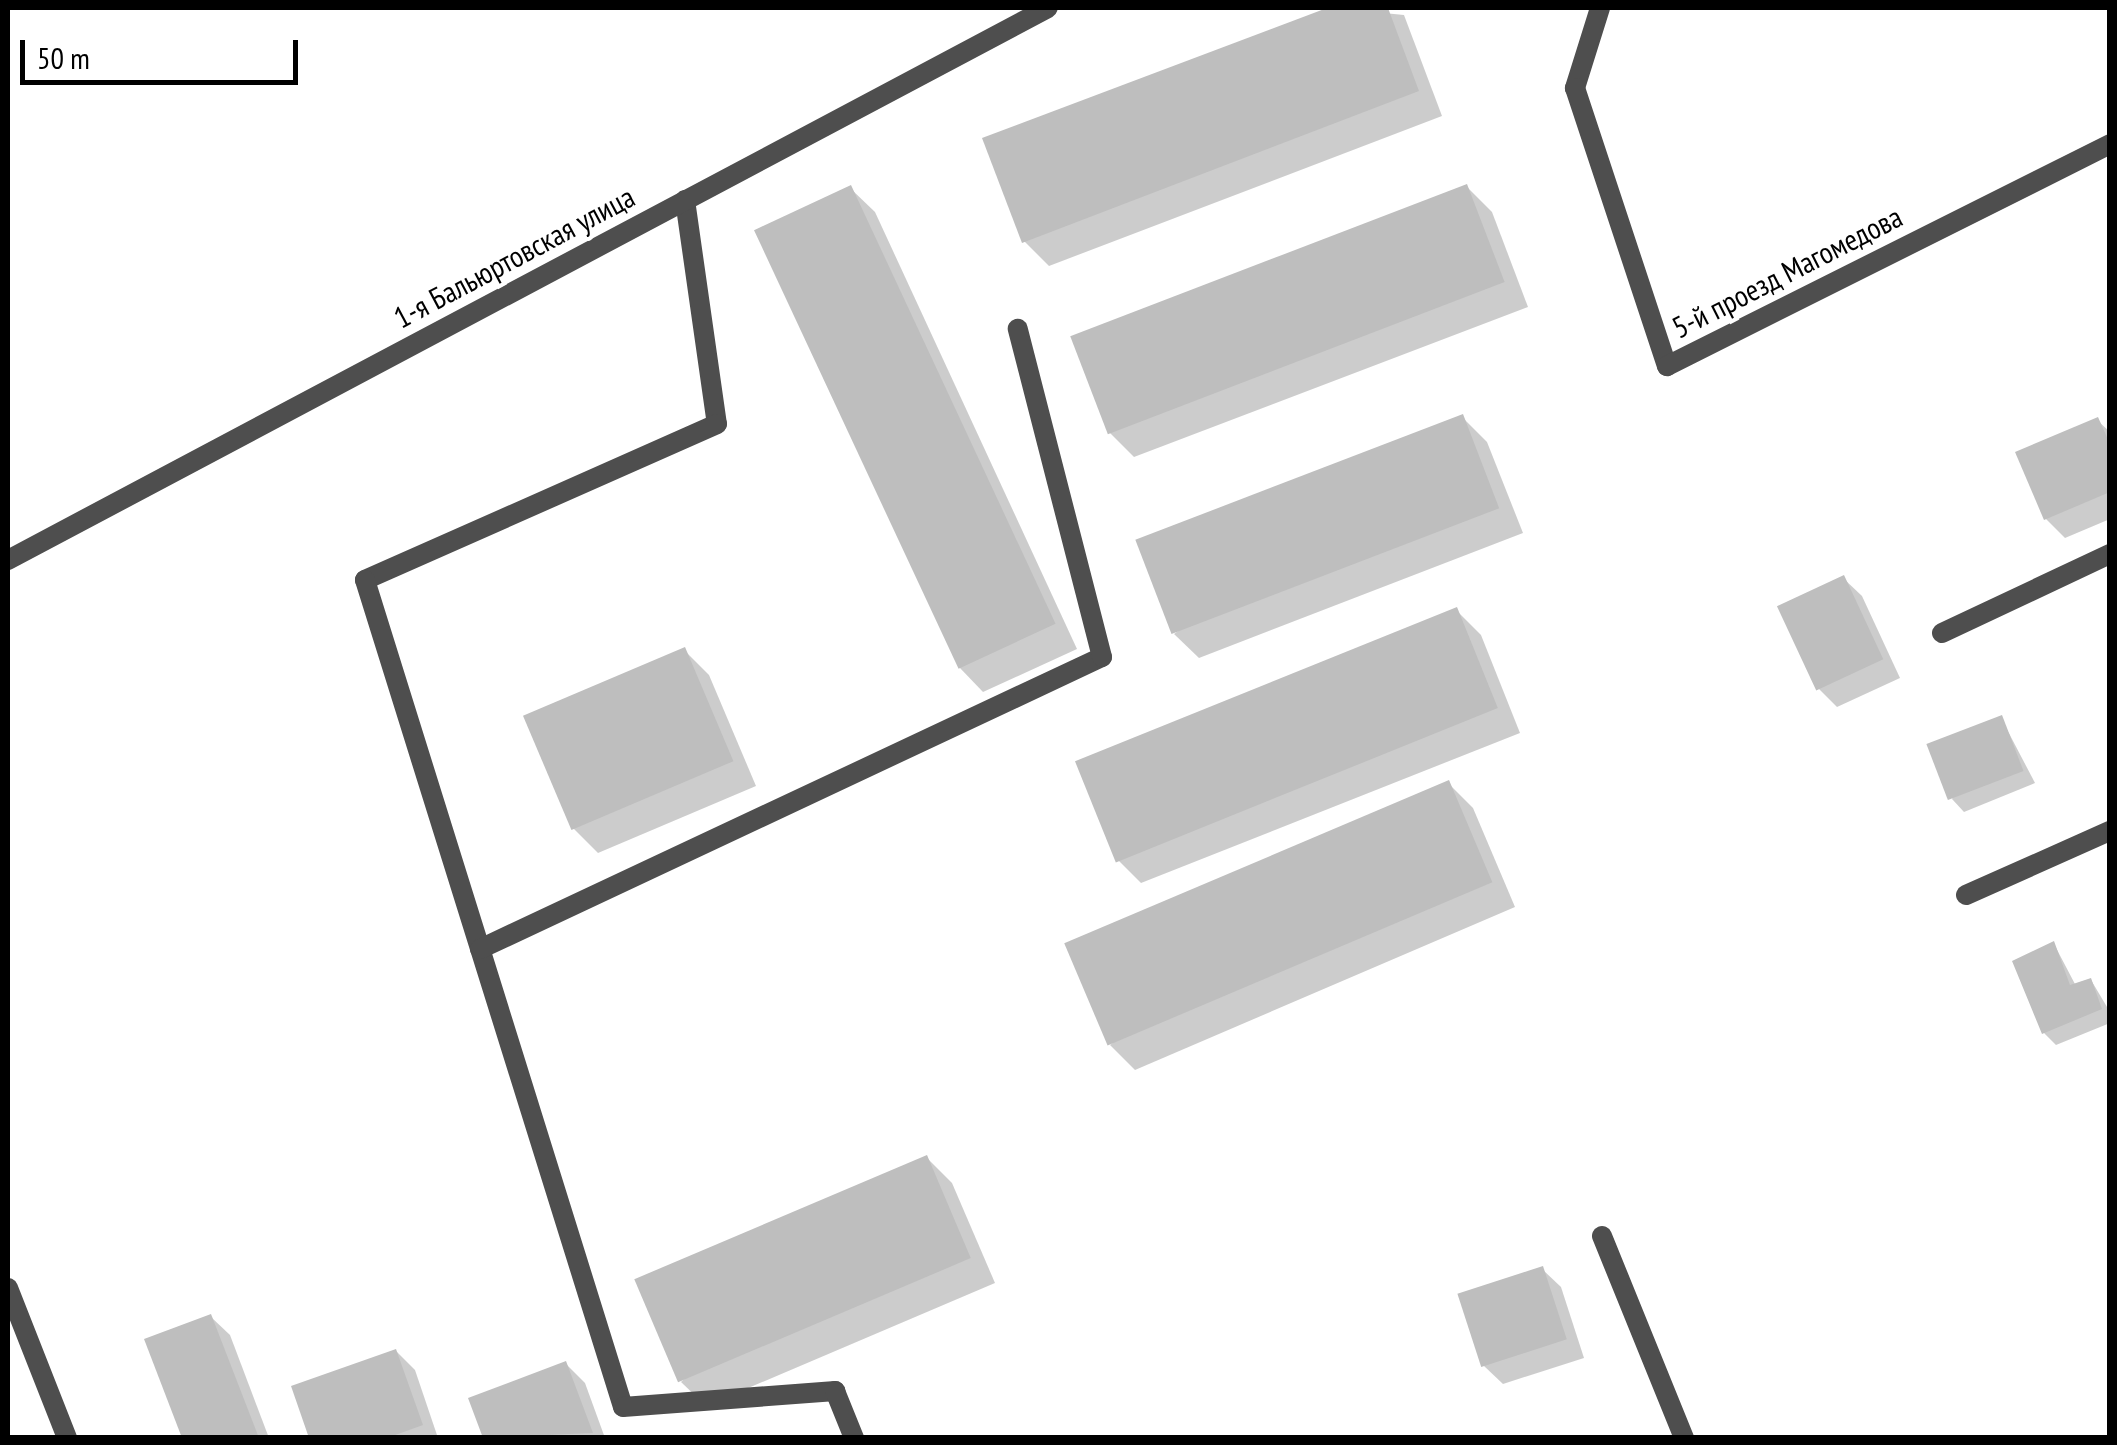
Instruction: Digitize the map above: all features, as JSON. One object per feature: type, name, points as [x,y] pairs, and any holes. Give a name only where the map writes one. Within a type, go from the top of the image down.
[{"type":"street","name":"1-я Бальюртовская улица","points":[[8,560],[1048,8]]},
{"type":"street","name":"5-й проезд Магомедова","points":[[1600,8],[1575,88],[1667,366],[2110,144]]},
{"type":"street","points":[[685,200],[716,424],[365,580],[623,1407],[835,1391],[854,1438]]},
{"type":"street","points":[[480,949],[1102,657],[1018,329]]},
{"type":"street","points":[[1942,633],[2110,554]]},
{"type":"street","points":[[1966,895],[2110,831]]},
{"type":"street","points":[[1602,1236],[1684,1438]]},
{"type":"street","points":[[8,1288],[67,1438]]},
{"type":"building","points":[[1327,8],[1388,8],[1419,91],[1022,243],[982,138]]},
{"type":"building","points":[[1467,184],[1505,282],[1108,434],[1070,336]]},
{"type":"building","points":[[851,185],[1056,624],[959,669],[754,230]]},
{"type":"building","points":[[1463,414],[1499,508],[1172,634],[1135,540]]},
{"type":"building","points":[[2098,417],[2110,444],[2110,492],[2044,520],[2015,452]]},
{"type":"building","points":[[1844,575],[1883,659],[1816,691],[1777,606]]},
{"type":"building","points":[[1457,607],[1498,708],[1116,862],[1075,761]]},
{"type":"building","points":[[685,647],[733,761],[571,830],[523,716]]},
{"type":"building","points":[[2002,715],[2024,771],[1948,800],[1926,744]]},
{"type":"building","points":[[1449,780],[1492,882],[1108,1046],[1064,943]]},
{"type":"building","points":[[2054,941],[2070,985],[2091,978],[2102,1009],[2042,1034],[2012,961]]},
{"type":"building","points":[[927,1155],[971,1258],[678,1382],[634,1279]]},
{"type":"building","points":[[1543,1266],[1567,1339],[1481,1367],[1457,1294]]},
{"type":"building","points":[[211,1314],[259,1438],[182,1438],[144,1339]]},
{"type":"building","points":[[396,1349],[423,1425],[387,1438],[309,1438],[291,1386]]},
{"type":"building","points":[[566,1361],[593,1433],[483,1438],[468,1398]]}]
